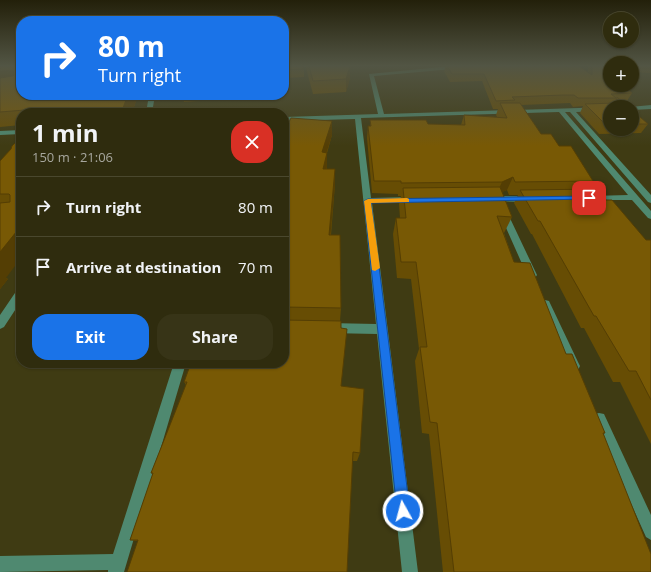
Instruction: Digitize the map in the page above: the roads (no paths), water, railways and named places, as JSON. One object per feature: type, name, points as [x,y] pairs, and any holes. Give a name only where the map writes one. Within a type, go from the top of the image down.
[{"type":"street","points":[[375,93],[381,116]]},
{"type":"street","points":[[639,108],[651,108]]},
{"type":"street","points":[[289,120],[358,116],[603,109]]},
{"type":"street","points":[[560,110],[651,216]]},
{"type":"street","points":[[571,110],[651,200]]},
{"type":"street","points":[[358,116],[410,572]]},
{"type":"street","points":[[0,133],[16,132]]},
{"type":"street","points":[[581,198],[635,197]]},
{"type":"street","points":[[481,199],[535,199]]},
{"type":"street","points":[[497,199],[580,380]]},
{"type":"street","points":[[368,201],[421,200]]},
{"type":"street","points":[[0,324],[16,300]]},
{"type":"street","points":[[314,328],[382,329]]},
{"type":"street","points":[[0,564],[117,567],[178,368]]},
{"type":"street","points":[[594,409],[651,532]]}]
